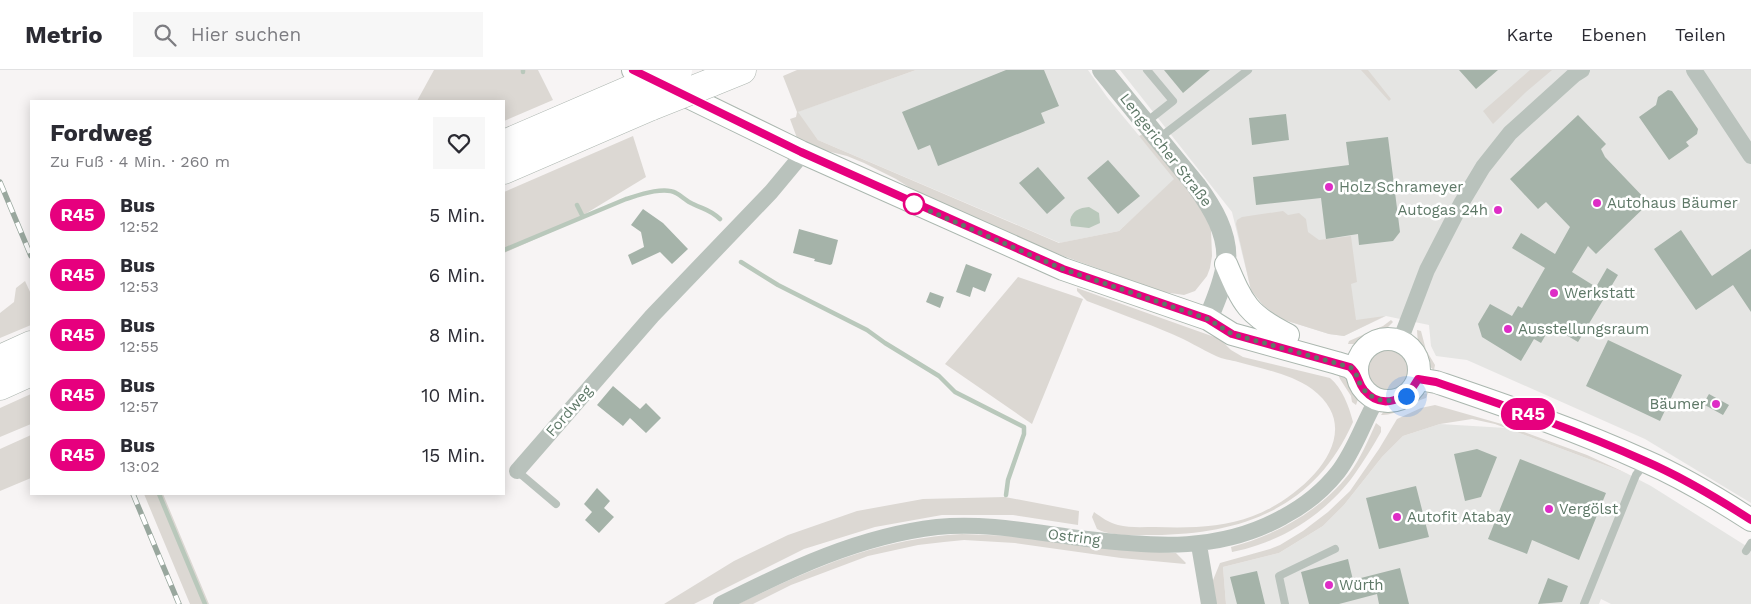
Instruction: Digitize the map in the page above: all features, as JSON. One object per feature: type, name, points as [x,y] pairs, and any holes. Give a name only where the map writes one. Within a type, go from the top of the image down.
[{"type":"highway","points":[[505,144],[640,88],[678,70]]},
{"type":"highway","points":[[505,169],[640,88],[710,82],[742,70]]},
{"type":"highway","points":[[0,359],[30,345]]},
{"type":"highway","points":[[0,386],[30,372]]},
{"type":"main road","points":[[640,88],[801,152],[1063,269],[1208,319],[1232,334],[1350,367],[1357,373]]},
{"type":"main road","name":"Lengericher Straße","points":[[1226,264],[1239,293],[1251,312],[1267,324],[1288,335]]},
{"type":"main road","points":[[1208,319],[1236,320],[1341,350],[1353,351],[1364,349],[1381,339],[1391,338],[1400,341],[1414,352],[1420,370],[1418,379],[1406,396],[1397,400],[1386,401],[1369,395],[1363,388],[1357,373],[1357,364],[1364,349]]},
{"type":"main road","points":[[1418,379],[1436,382],[1556,424],[1646,461],[1717,498],[1751,520]]},
{"type":"street","name":"Lengericher Straße","points":[[1102,70],[1209,203],[1218,220],[1223,234],[1226,264],[1208,319]]},
{"type":"street","points":[[1400,341],[1427,270],[1462,202],[1483,167],[1510,132],[1582,70]]},
{"type":"street","points":[[1694,70],[1751,156]]},
{"type":"street","name":"Fordweg","points":[[517,470],[652,316],[771,192],[796,162],[801,152]]},
{"type":"street","name":"Ostring","points":[[721,604],[822,556],[862,543],[938,527],[976,526],[1013,528],[1088,539],[1164,545],[1199,545],[1255,531],[1299,508],[1316,495],[1337,473],[1351,453],[1376,399]]},
{"type":"street","points":[[1199,545],[1209,604]]},
{"type":"lane","points":[[1145,123],[1173,100],[1147,70]]},
{"type":"lane","points":[[1158,138],[1248,70]]},
{"type":"lane","points":[[1584,604],[1636,475],[1646,461]]},
{"type":"lane","points":[[517,470],[556,504]]},
{"type":"lane","points":[[1746,551],[1751,543]]},
{"type":"lane","points":[[1285,604],[1278,576],[1335,549]]},
{"type":"shaded area","points":[[434,70],[538,70],[553,100],[505,121],[505,100],[418,100]]},
{"type":"shaded area","points":[[797,70],[916,70],[798,112],[818,140],[1059,243],[1119,231],[1174,179],[1139,136],[1143,134],[1198,199],[1211,229],[1212,256],[1207,276],[1195,291],[1184,295],[1163,292],[1055,253],[923,196],[896,179],[864,163],[847,156],[823,150],[797,138],[790,119],[796,117],[797,112],[783,76]]},
{"type":"shaded area","points":[[916,70],[1088,70],[1107,97],[1175,179],[1119,231],[1060,243],[818,140],[797,112]]},
{"type":"shaded area","points":[[1120,70],[1751,70],[1751,503],[1645,439],[1467,360],[1436,356],[1431,346],[1429,325],[1386,316],[1344,336],[1329,334],[1291,322],[1272,313],[1251,290],[1232,212]]},
{"type":"shaded area","points":[[1361,70],[1368,70],[1391,99],[1389,101]]},
{"type":"shaded area","points":[[1530,70],[1552,70],[1493,124],[1483,111]]},
{"type":"shaded area","points":[[633,136],[646,177],[567,225],[505,253],[505,192]]},
{"type":"shaded area","points":[[1089,207],[1099,213],[1100,223],[1089,228],[1071,226],[1070,220],[1075,212]]},
{"type":"shaded area","points":[[1283,211],[1288,215],[1299,213],[1306,219],[1308,232],[1319,240],[1351,236],[1357,282],[1351,284],[1356,320],[1385,316],[1344,336],[1329,334],[1281,319],[1263,305],[1251,290],[1236,224],[1237,220],[1242,217]]},
{"type":"shaded area","points":[[1018,277],[1083,299],[1032,424],[945,364]]},
{"type":"shaded area","points":[[25,281],[30,292],[30,325],[0,338],[0,313],[14,302],[16,288]]},
{"type":"shaded area","points":[[1077,288],[1220,339],[1231,350],[1243,357],[1330,378],[1344,398],[1353,422],[1337,452],[1318,476],[1297,495],[1273,510],[1246,521],[1217,529],[1154,535],[1125,535],[1103,532],[1097,529],[1092,517],[1094,512],[1115,524],[1136,527],[1204,526],[1229,523],[1253,516],[1271,508],[1308,480],[1323,463],[1332,445],[1335,426],[1329,407],[1312,389],[1295,379],[1276,372],[1218,357],[1178,336],[1087,301],[1077,291]]},
{"type":"shaded area","points":[[1391,320],[1393,322],[1384,331],[1361,344],[1348,344],[1349,341],[1383,326]]},
{"type":"shaded area","points":[[1417,330],[1421,331],[1426,350],[1435,365],[1434,370],[1423,357],[1418,342]]},
{"type":"shaded area","points":[[1384,347],[1392,347],[1404,353],[1410,369],[1404,385],[1392,391],[1384,391],[1372,385],[1366,373],[1366,365],[1372,353]]},
{"type":"shaded area","points":[[1339,369],[1357,389],[1358,399],[1356,405],[1352,402],[1351,396],[1340,379]]},
{"type":"shaded area","points":[[1428,393],[1426,398],[1398,411],[1381,415],[1387,407],[1405,401],[1414,395]]},
{"type":"shaded area","points":[[30,394],[30,424],[0,437],[0,408]]},
{"type":"shaded area","points":[[1435,405],[1505,425],[1587,455],[1626,473],[1495,424],[1472,419],[1440,424],[1403,436],[1382,457],[1344,505],[1323,526],[1279,553],[1223,567],[1226,604],[1213,604],[1211,585],[1220,563],[1270,549],[1303,531],[1328,512],[1350,491],[1397,419],[1421,408]]},
{"type":"shaded area","points":[[1376,423],[1381,427],[1381,432],[1368,454],[1354,475],[1324,508],[1299,526],[1272,540],[1232,552],[1231,547],[1264,536],[1296,520],[1325,499],[1349,474],[1364,449]]},
{"type":"shaded area","points":[[1440,424],[1506,428],[1626,473],[1651,486],[1751,549],[1751,604],[1611,604],[1601,599],[1599,604],[1226,604],[1223,567],[1279,553],[1323,526],[1344,505],[1382,457],[1403,436]]},
{"type":"shaded area","points":[[30,435],[30,478],[0,491],[0,449]]},
{"type":"shaded area","points":[[144,495],[163,495],[209,604],[190,604]]},
{"type":"shaded area","points":[[1005,497],[1079,511],[1078,525],[1013,515],[942,515],[875,527],[804,549],[694,604],[664,604],[734,561],[788,535],[857,511],[923,499]]},
{"type":"shaded area","points":[[962,534],[1012,536],[1128,550],[1176,553],[1186,563],[1121,558],[1015,543],[964,540],[918,545],[868,556],[791,585],[753,604],[738,604],[846,557],[901,542]]},
{"type":"building","points":[[1006,70],[1044,70],[1059,106],[1041,113],[1045,123],[938,166],[930,145],[918,150],[902,112]]},
{"type":"building","points":[[1164,70],[1210,70],[1183,93]]},
{"type":"building","points":[[1459,70],[1498,70],[1476,89]]},
{"type":"building","points":[[1668,90],[1672,91],[1698,129],[1697,134],[1686,142],[1689,146],[1669,160],[1639,117],[1656,105],[1658,97]]},
{"type":"building","points":[[1286,114],[1289,140],[1252,145],[1249,118]]},
{"type":"building","points":[[1578,115],[1606,144],[1601,149],[1605,157],[1649,203],[1596,254],[1588,246],[1572,272],[1596,287],[1607,268],[1618,275],[1578,342],[1551,326],[1541,343],[1534,339],[1521,361],[1482,337],[1478,324],[1490,304],[1512,316],[1518,306],[1522,308],[1545,268],[1512,248],[1521,233],[1555,254],[1570,227],[1546,202],[1538,209],[1510,179]]},
{"type":"building","name":"Holz Schrameyer","points":[[1388,137],[1400,232],[1393,241],[1359,245],[1358,234],[1326,239],[1321,198],[1256,205],[1253,177],[1349,165],[1346,142]]},
{"type":"building","points":[[1108,160],[1140,196],[1118,214],[1087,178]]},
{"type":"building","points":[[1038,167],[1065,198],[1047,214],[1019,183]]},
{"type":"building","points":[[643,209],[663,223],[688,249],[672,264],[660,252],[632,265],[628,255],[644,247],[641,232],[631,225]]},
{"type":"building","points":[[799,229],[838,240],[832,264],[814,261],[815,259],[793,253]]},
{"type":"building","points":[[1681,230],[1712,276],[1751,249],[1751,312],[1733,285],[1696,310],[1654,249]]},
{"type":"building","points":[[966,264],[992,274],[985,292],[973,287],[970,297],[956,292]]},
{"type":"building","points":[[930,292],[944,297],[940,308],[926,302]]},
{"type":"building","points":[[1608,340],[1682,375],[1660,421],[1586,386]]},
{"type":"building","points":[[613,386],[640,409],[646,403],[661,418],[646,433],[630,418],[623,426],[597,405]]},
{"type":"building","name":"Bäumer","points":[[1709,394],[1729,405],[1723,415],[1703,404]]},
{"type":"building","points":[[1477,449],[1497,457],[1481,497],[1465,501],[1454,454]]},
{"type":"building","name":"Vergölst","points":[[1520,459],[1606,493],[1579,560],[1532,540],[1527,554],[1488,539]]},
{"type":"building","name":"Autofit Atabay","points":[[1416,486],[1429,537],[1379,549],[1366,498]]},
{"type":"building","points":[[597,488],[610,501],[604,508],[614,517],[599,533],[585,520],[592,512],[584,504]]},
{"type":"building","points":[[1348,559],[1353,580],[1400,568],[1409,604],[1379,604],[1377,594],[1339,604],[1309,604],[1301,572]]},
{"type":"building","points":[[1257,571],[1265,604],[1237,604],[1230,577]]},
{"type":"building","points":[[1548,578],[1568,586],[1562,602],[1538,604]]},
{"type":"waterway","points":[[505,250],[626,199],[644,193],[665,190],[676,193],[691,203],[710,211],[720,219]]},
{"type":"waterway","points":[[577,205],[583,217]]},
{"type":"waterway","points":[[741,262],[778,285],[867,330],[939,376],[955,392],[1024,427],[1024,434],[1008,480],[1006,495]]},
{"type":"waterway","points":[[159,495],[205,604]]},
{"type":"railway","points":[[0,182],[30,254]]},
{"type":"railway","points":[[133,495],[179,604]]},
{"type":"bus line","name":"R45","points":[[633,70],[801,152],[1063,269],[1208,319],[1232,334],[1350,367],[1357,373],[1363,388],[1376,399],[1386,401],[1397,400],[1406,396],[1418,379],[1436,382],[1556,424],[1646,461],[1717,498],[1751,520]]},
{"type":"place","name":"Holz Schrameyer","points":[[1329,187]]},
{"type":"place","name":"Autohaus Bäumer","points":[[1597,203]]},
{"type":"place","name":"Autogas 24h","points":[[1498,210]]},
{"type":"place","name":"Werkstatt","points":[[1554,293]]},
{"type":"place","name":"Ausstellungsraum","points":[[1508,329]]},
{"type":"place","name":"Bäumer","points":[[1716,404]]},
{"type":"place","name":"Vergölst","points":[[1549,509]]},
{"type":"place","name":"Autofit Atabay","points":[[1397,517]]},
{"type":"place","name":"Würth","points":[[1329,585]]},
{"type":"route","points":[[914,204],[1063,269],[1208,319],[1232,334],[1350,367],[1357,373],[1363,388],[1376,399],[1386,401],[1397,400],[1406,396]]}]
